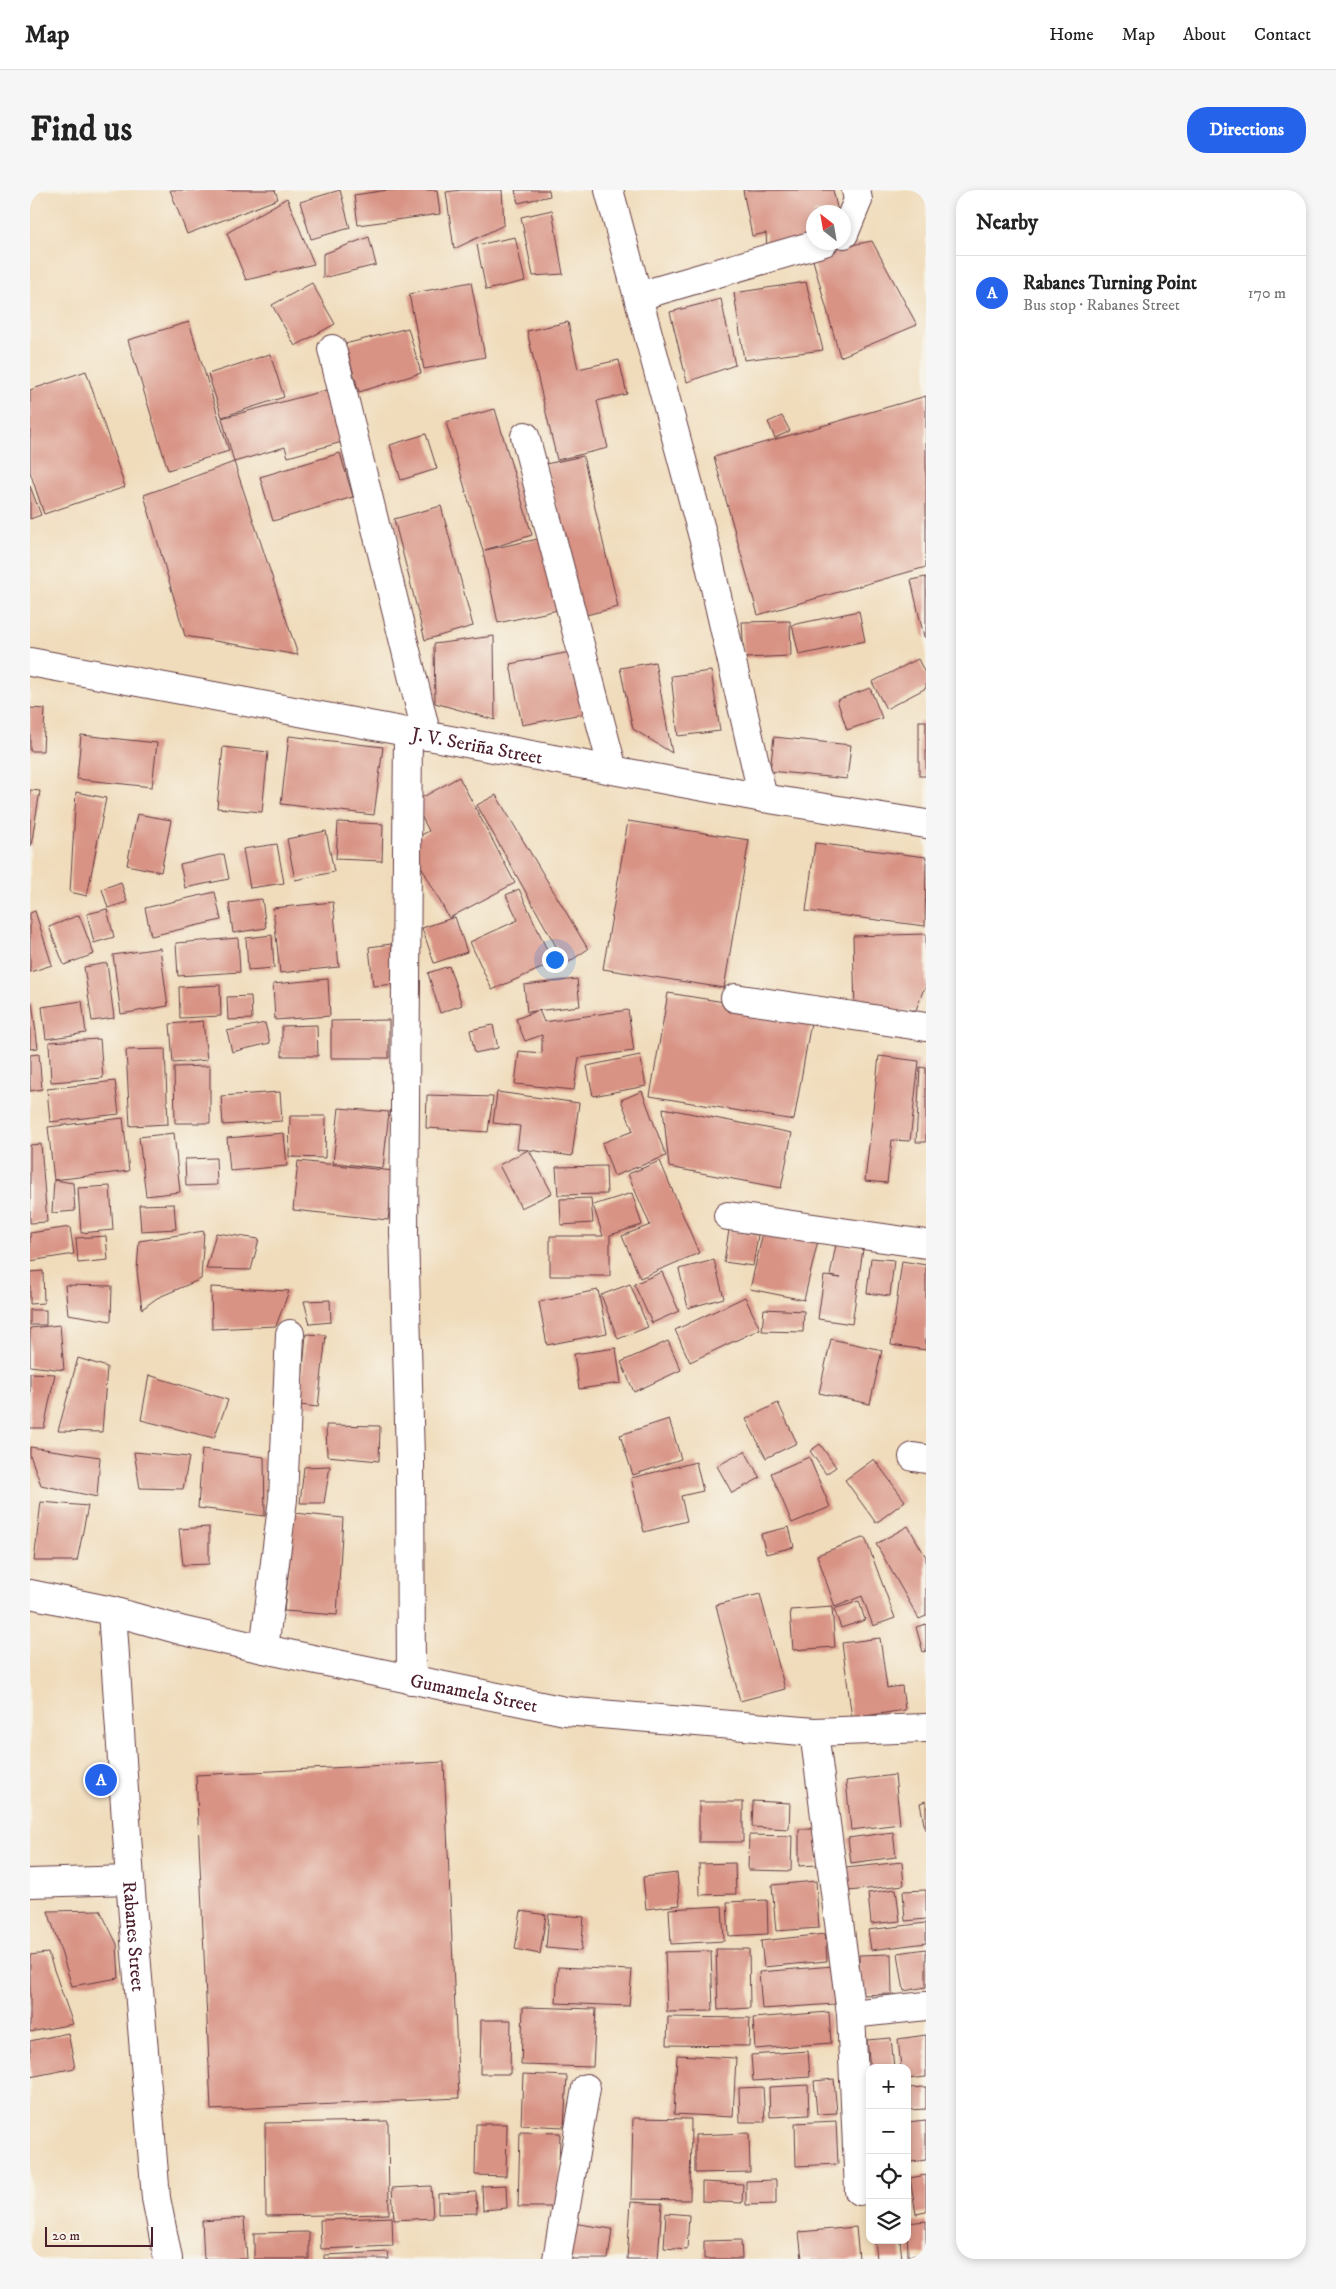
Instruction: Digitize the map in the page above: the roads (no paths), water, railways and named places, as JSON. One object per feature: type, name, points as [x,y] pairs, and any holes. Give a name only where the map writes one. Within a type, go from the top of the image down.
[{"type":"street","points":[[610,190],[706,548],[763,798]]},
{"type":"street","points":[[851,217],[858,200],[856,190]]},
{"type":"street","points":[[639,296],[806,247]]},
{"type":"street","points":[[332,349],[417,734],[404,1232],[410,1459],[411,1680]]},
{"type":"street","points":[[525,436],[613,770]]},
{"type":"street","name":"J. V. Seriña Street","points":[[30,662],[763,798],[926,824]]},
{"type":"street","points":[[735,998],[926,1027]]},
{"type":"street","points":[[728,1216],[926,1244]]},
{"type":"street","points":[[264,1649],[283,1499],[290,1334]]},
{"type":"street","name":"Gumamela Street","points":[[30,1594],[264,1649],[565,1711],[814,1732],[926,1728]]},
{"type":"street","name":"Rabanes Street","points":[[112,1612],[130,1880],[156,2198],[168,2259]]},
{"type":"street","points":[[814,1732],[851,2014],[859,2191]]},
{"type":"street","points":[[30,1883],[130,1880]]},
{"type":"street","points":[[851,2014],[926,2006]]},
{"type":"street","points":[[557,2259],[586,2088]]},
{"type":"place","name":"Rabanes Turning Point","points":[[101,1780]]}]
